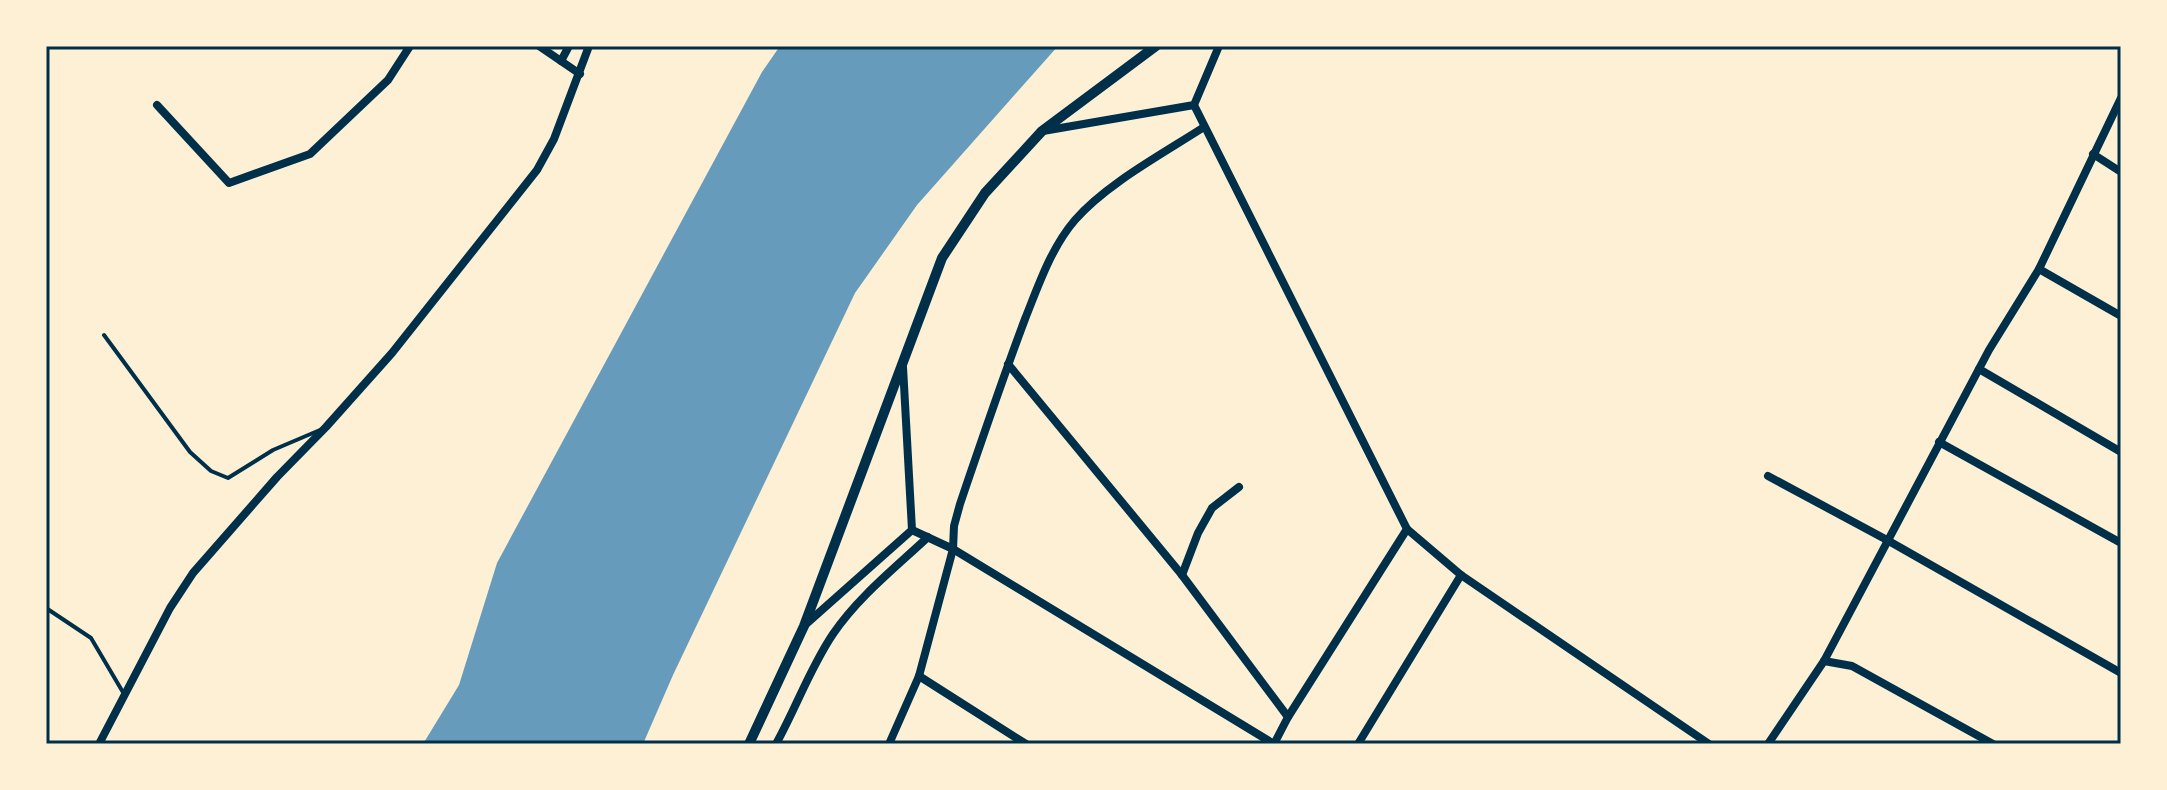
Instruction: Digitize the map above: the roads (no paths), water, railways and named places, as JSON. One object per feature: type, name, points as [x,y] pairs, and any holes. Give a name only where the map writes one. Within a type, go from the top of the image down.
[{"type":"street","points":[[157,105],[229,183],[310,154],[388,80],[410,46]]},
{"type":"street","points":[[539,46],[580,74]]},
{"type":"street","points":[[561,61],[569,46]]},
{"type":"street","points":[[99,744],[170,608],[193,573],[392,353],[537,170],[554,139],[589,46]]},
{"type":"street","points":[[749,744],[804,626],[942,258],[985,193],[1042,131],[1156,46]]},
{"type":"street","points":[[1219,46],[1194,105],[1407,529],[1461,575],[1709,744]]},
{"type":"street","points":[[1768,744],[1824,661],[1979,369],[2039,269],[2121,98]]},
{"type":"street","points":[[1042,131],[1194,105]]},
{"type":"street","points":[[889,744],[919,676],[953,549],[954,526],[960,504],[1047,262],[1074,221],[1138,169],[1204,127]]},
{"type":"street","points":[[2093,154],[2121,172]]},
{"type":"street","points":[[2039,269],[2121,316]]},
{"type":"street","points":[[903,361],[912,530]]},
{"type":"street","points":[[1008,364],[1182,575],[1288,717]]},
{"type":"street","points":[[1979,369],[2121,452]]},
{"type":"street","points":[[1939,442],[2121,543]]},
{"type":"street","points":[[1768,476],[2121,673]]},
{"type":"street","points":[[1182,575],[1198,533],[1212,508],[1239,487]]},
{"type":"street","points":[[912,530],[953,549],[1274,744],[1407,529]]},
{"type":"street","points":[[804,626],[912,530]]},
{"type":"street","points":[[776,744],[834,633],[850,613],[928,537]]},
{"type":"street","points":[[1358,744],[1461,575]]},
{"type":"street","points":[[1824,661],[1852,666],[1993,744]]},
{"type":"street","points":[[919,676],[1026,744]]},
{"type":"lane","points":[[104,335],[190,452],[211,471],[228,478],[273,450],[326,427]]},
{"type":"lane","points":[[46,608],[91,638],[124,694]]},
{"type":"water","points":[[780,46],[1058,46],[917,205],[855,293],[643,744],[423,744],[459,685],[497,563],[762,72]]}]
